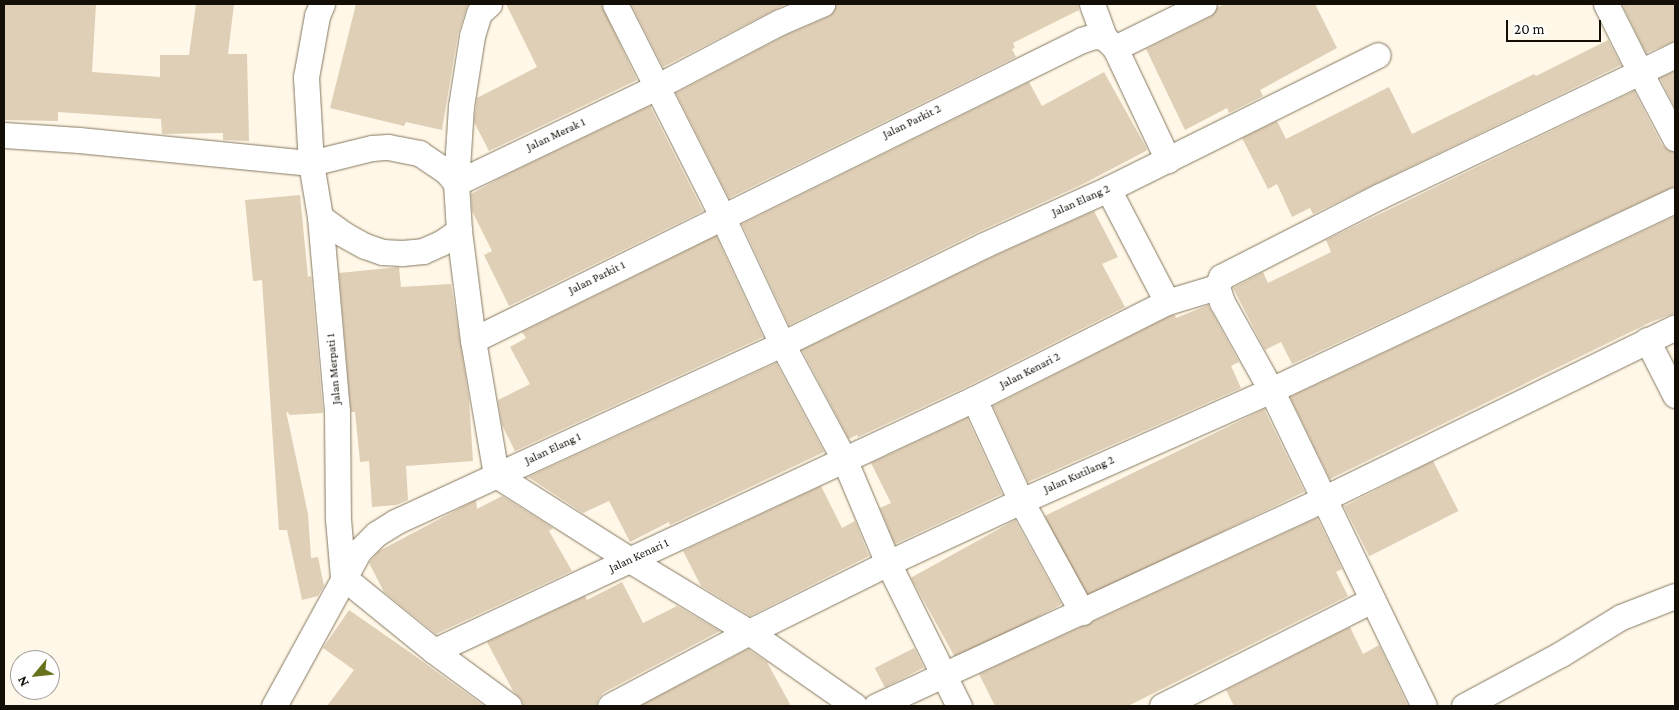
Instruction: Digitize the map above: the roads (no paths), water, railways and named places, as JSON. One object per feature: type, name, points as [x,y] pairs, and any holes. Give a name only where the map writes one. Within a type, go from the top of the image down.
[{"type":"street","name":"Jalan Merpati 1","points":[[322,4],[317,16],[306,77],[311,163],[320,217],[337,411],[338,519],[343,576]]},
{"type":"street","points":[[489,4],[479,13],[472,36],[461,106],[456,183],[459,231],[473,340],[496,475],[630,560],[749,632],[855,706]]},
{"type":"street","points":[[615,4],[722,216],[782,344],[844,459],[888,563],[959,706]]},
{"type":"street","name":"Jalan Merak 1","points":[[456,183],[656,87],[780,22],[822,4]]},
{"type":"street","points":[[1092,4],[1109,43],[1168,160]]},
{"type":"street","name":"Jalan Parkit 2","points":[[722,216],[1082,40],[1094,36],[1109,43],[1204,4]]},
{"type":"street","points":[[1606,4],[1675,138]]},
{"type":"street","name":"Jalan Elang 2","points":[[782,344],[984,245],[1168,160],[1378,55]]},
{"type":"street","points":[[1424,706],[1270,390],[1222,302],[1217,287],[1221,277],[1354,209],[1675,55]]},
{"type":"street","points":[[4,135],[79,140],[311,163],[372,148],[401,148],[419,153],[434,161],[456,183]]},
{"type":"street","points":[[1108,189],[1167,302]]},
{"type":"street","name":"Jalan Kutilang 2","points":[[610,706],[749,632],[888,563],[1021,501],[1270,390],[1675,200]]},
{"type":"street","name":"Jalan Parkit 1","points":[[473,340],[722,216]]},
{"type":"street","points":[[320,217],[343,234],[365,246],[382,252],[402,253],[423,250],[459,231]]},
{"type":"street","name":"Jalan Kenari 2","points":[[844,459],[974,399],[1167,302],[1217,287]]},
{"type":"street","points":[[876,706],[1324,499],[1675,327]]},
{"type":"street","points":[[1648,340],[1675,395]]},
{"type":"street","name":"Jalan Elang 1","points":[[274,706],[343,576],[359,551],[376,534],[395,522],[782,344]]},
{"type":"street","points":[[974,399],[1021,501],[1082,612]]},
{"type":"street","name":"Jalan Kenari 1","points":[[434,651],[844,459]]},
{"type":"street","points":[[343,576],[434,651],[508,706]]},
{"type":"street","points":[[1464,706],[1561,654],[1621,617],[1675,596]]},
{"type":"street","points":[[1162,706],[1372,600]]}]
